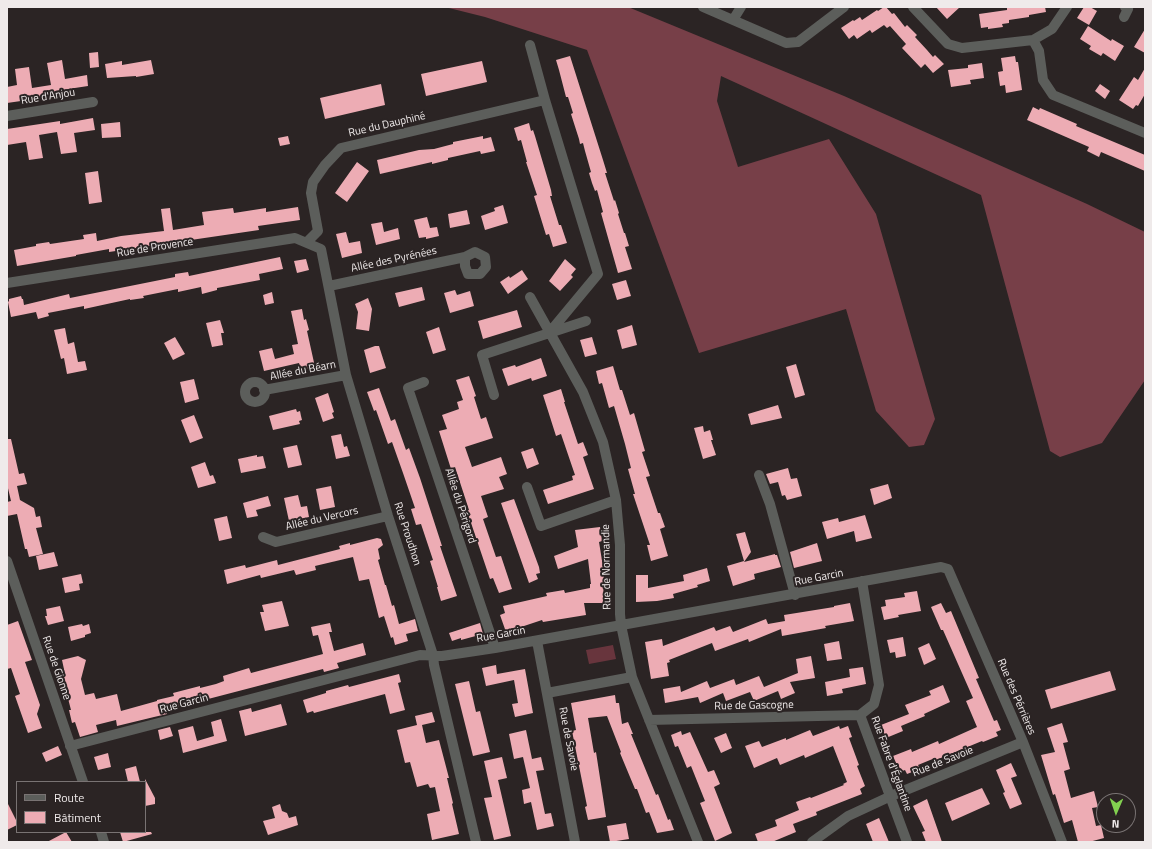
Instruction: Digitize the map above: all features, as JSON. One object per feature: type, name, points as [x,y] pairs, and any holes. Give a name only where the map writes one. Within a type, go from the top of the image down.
[{"type":"street","points":[[703,7],[786,43],[798,42],[844,7]]},
{"type":"street","points":[[733,20],[741,7]]},
{"type":"street","points":[[913,7],[948,44],[962,48],[1033,40],[1052,29],[1067,7]]},
{"type":"street","points":[[1033,40],[1039,51],[1043,80],[1053,95],[1145,133]]},
{"type":"street","points":[[530,45],[545,100],[598,274],[549,333]]},
{"type":"street","name":"Rue du Dauphiné","points":[[306,242],[318,231],[311,193],[313,182],[325,165],[341,148],[545,100]]},
{"type":"street","name":"Rue d'Anjou","points":[[7,116],[94,102]]},
{"type":"street","name":"Rue de Provence","points":[[7,283],[295,238],[306,242]]},
{"type":"street","name":"Rue Proudhon","points":[[306,242],[321,249],[346,375],[388,516],[433,655],[434,665],[476,842]]},
{"type":"street","name":"Allée des Pyrénées","points":[[329,286],[464,256]]},
{"type":"street","name":"Rue de Normandie","points":[[530,297],[582,392],[603,442],[616,500],[620,545],[621,626],[632,677],[698,842]]},
{"type":"street","points":[[494,395],[482,356],[586,321]]},
{"type":"street","name":"Allée du Béarn","points":[[264,390],[346,375]]},
{"type":"street","name":"Allée du Périgord","points":[[424,382],[408,388],[495,648]]},
{"type":"street","points":[[759,475],[770,504],[795,595]]},
{"type":"street","points":[[527,487],[541,526],[548,528],[616,500]]},
{"type":"street","name":"Allée du Vercors","points":[[263,537],[276,542],[388,516]]},
{"type":"street","name":"Rue de Gionne","points":[[7,561],[83,781]]},
{"type":"street","name":"Rue Garcin","points":[[70,746],[420,655],[442,656],[537,641],[795,595],[941,567]]},
{"type":"street","name":"Rue des Pérrières","points":[[941,567],[948,569],[1023,742],[1062,842]]},
{"type":"street","name":"Rue Fabre d'Églantine","points":[[862,581],[879,685],[874,704],[860,715],[907,842]]},
{"type":"street","name":"Rue de Savoie","points":[[537,641],[575,842]]},
{"type":"street","points":[[547,693],[632,677]]},
{"type":"street","name":"Rue de Gascogne","points":[[649,720],[860,715]]},
{"type":"street","name":"Rue de Savoie","points":[[812,842],[848,816],[891,796],[1023,742]]},
{"type":"shaded area","points":[[445,7],[628,7],[844,96],[1087,204],[1145,232],[1145,380],[1102,443],[1060,457],[1050,451],[981,195],[721,76],[717,101],[738,167],[829,139],[876,214],[935,419],[924,445],[909,447],[876,411],[846,309],[699,353],[587,50],[485,17]]},
{"type":"shaded area","points":[[613,645],[616,659],[589,664],[586,650]]},
{"type":"building","points":[[886,7],[892,14],[894,13],[905,27],[907,25],[917,35],[915,37],[933,57],[935,55],[944,64],[933,73],[925,64],[921,68],[902,48],[906,44],[890,26],[887,28],[884,25],[872,33],[870,30],[857,39],[854,35],[849,39],[841,28],[860,17],[862,20]]},
{"type":"building","points":[[936,7],[960,7],[947,19]]},
{"type":"building","points":[[1007,7],[1045,7],[1046,12],[1029,15],[1029,17],[1009,20],[1009,23],[1002,24],[1003,27],[988,29],[988,27],[981,28],[979,14],[1007,10]]},
{"type":"building","points":[[1084,7],[1090,7],[1097,11],[1089,25],[1077,18]]},
{"type":"building","points":[[1088,26],[1111,41],[1112,39],[1124,46],[1115,61],[1103,53],[1101,56],[1089,49],[1091,46],[1080,39]]},
{"type":"building","points":[[1145,29],[1145,53],[1134,47]]},
{"type":"building","points":[[98,52],[99,67],[90,68],[89,53]]},
{"type":"building","points":[[570,56],[607,173],[605,173],[629,246],[625,247],[632,269],[618,273],[601,213],[603,212],[597,190],[595,191],[592,183],[589,173],[591,172],[583,143],[580,144],[571,114],[573,113],[568,97],[566,97],[556,60]]},
{"type":"building","points":[[1015,56],[1016,62],[1018,62],[1022,90],[1006,93],[1005,85],[1000,86],[998,72],[1003,71],[1001,58]]},
{"type":"building","points":[[62,60],[65,79],[87,75],[88,86],[55,91],[56,96],[7,103],[7,87],[17,85],[15,69],[29,67],[32,88],[51,85],[47,63]]},
{"type":"building","points":[[151,60],[154,74],[136,77],[107,78],[105,64],[122,61],[122,65]]},
{"type":"building","points":[[482,61],[487,82],[426,96],[421,74]]},
{"type":"building","points":[[982,63],[984,78],[970,80],[971,84],[951,87],[948,70],[968,68],[968,65]]},
{"type":"building","points":[[1145,68],[1145,94],[1138,106],[1136,105],[1133,109],[1119,100],[1134,77],[1138,80]]},
{"type":"building","points":[[381,84],[385,105],[325,119],[320,98]]},
{"type":"building","points":[[1100,84],[1110,91],[1105,99],[1095,91]]},
{"type":"building","points":[[1033,107],[1039,110],[1040,108],[1077,124],[1076,126],[1145,155],[1145,171],[1101,152],[1099,157],[1087,151],[1089,147],[1027,120]]},
{"type":"building","points":[[93,118],[95,130],[74,133],[77,152],[61,154],[57,132],[39,135],[43,158],[29,160],[26,142],[7,145],[7,129],[60,121],[60,124]]},
{"type":"building","points":[[120,122],[121,137],[102,138],[101,124]]},
{"type":"building","points":[[529,123],[531,131],[533,130],[535,136],[551,190],[552,196],[550,196],[559,225],[561,225],[567,243],[553,247],[549,234],[546,235],[534,196],[537,195],[526,162],[521,140],[518,141],[514,128]]},
{"type":"building","points":[[288,136],[290,144],[280,146],[278,138]]},
{"type":"building","points":[[483,136],[483,139],[491,137],[495,151],[481,154],[480,151],[448,158],[448,160],[432,164],[432,162],[380,174],[377,160],[419,150],[434,149],[453,144],[453,142]]},
{"type":"building","points":[[357,162],[369,171],[347,202],[335,193]]},
{"type":"building","points":[[98,171],[102,202],[89,204],[85,173]]},
{"type":"building","points":[[503,205],[508,223],[485,230],[481,216],[495,211],[494,208]]},
{"type":"building","points":[[298,207],[300,220],[258,226],[259,230],[109,252],[109,249],[17,266],[14,250],[36,246],[36,244],[49,242],[50,244],[84,239],[83,235],[96,233],[97,241],[121,236],[164,231],[161,209],[170,208],[173,230],[204,225],[202,212],[233,208],[234,213],[266,208],[266,212]]},
{"type":"building","points":[[467,210],[470,224],[450,228],[448,214]]},
{"type":"building","points":[[427,217],[430,228],[437,227],[439,236],[426,239],[426,237],[419,238],[414,220]]},
{"type":"building","points":[[382,222],[384,232],[398,228],[400,239],[376,245],[371,224]]},
{"type":"building","points":[[346,232],[349,243],[360,241],[362,253],[342,258],[336,234]]},
{"type":"building","points":[[280,257],[283,269],[259,274],[260,280],[217,288],[217,290],[202,294],[201,287],[178,292],[178,289],[143,296],[144,298],[130,299],[84,309],[84,306],[48,313],[49,316],[38,319],[36,312],[11,317],[8,302],[9,299],[21,296],[24,305],[69,294],[70,298],[175,277],[175,274],[188,272],[189,276]]},
{"type":"building","points":[[306,259],[309,270],[297,273],[294,261]]},
{"type":"building","points":[[565,259],[576,269],[571,275],[573,277],[560,291],[549,281]]},
{"type":"building","points":[[522,270],[528,279],[508,294],[500,282],[509,276],[510,278]]},
{"type":"building","points":[[626,280],[631,296],[617,300],[612,284]]},
{"type":"building","points":[[422,287],[425,300],[399,307],[395,293]]},
{"type":"building","points":[[455,290],[457,295],[470,291],[474,306],[450,313],[444,293]]},
{"type":"building","points":[[272,292],[274,303],[265,305],[263,295]]},
{"type":"building","points":[[368,298],[372,309],[369,331],[356,329],[358,312],[355,304]]},
{"type":"building","points":[[302,309],[304,320],[306,319],[309,330],[307,331],[315,367],[301,370],[299,363],[264,371],[259,351],[272,348],[275,359],[294,354],[292,345],[298,344],[291,311]]},
{"type":"building","points":[[517,310],[522,327],[483,339],[478,321]]},
{"type":"building","points":[[220,320],[224,333],[221,333],[223,345],[212,347],[206,323]]},
{"type":"building","points":[[632,325],[637,345],[622,349],[617,330]]},
{"type":"building","points":[[439,327],[446,350],[433,354],[426,332]]},
{"type":"building","points":[[65,328],[68,344],[74,342],[78,362],[85,361],[87,370],[67,374],[64,358],[61,359],[54,330]]},
{"type":"building","points":[[175,337],[185,354],[173,360],[164,343]]},
{"type":"building","points":[[592,337],[597,354],[585,357],[580,340]]},
{"type":"building","points":[[379,346],[386,368],[370,373],[364,350]]},
{"type":"building","points":[[541,358],[547,376],[532,381],[531,378],[508,386],[502,369],[515,365],[516,367]]},
{"type":"building","points":[[796,364],[805,395],[795,398],[786,367]]},
{"type":"building","points":[[613,366],[620,390],[622,390],[630,415],[634,413],[645,451],[642,452],[650,476],[646,477],[658,513],[660,513],[665,527],[660,529],[668,556],[651,561],[647,545],[650,545],[633,494],[635,494],[628,469],[631,468],[614,406],[609,408],[602,383],[599,384],[596,371]]},
{"type":"building","points":[[469,376],[476,396],[474,397],[481,419],[486,417],[493,438],[465,447],[472,467],[501,457],[507,474],[499,477],[504,489],[481,496],[488,517],[483,519],[496,557],[501,556],[512,589],[499,593],[493,578],[490,579],[467,511],[469,510],[455,467],[451,469],[439,431],[447,429],[442,415],[459,409],[457,402],[463,400],[456,380]]},
{"type":"building","points":[[194,379],[199,399],[185,403],[180,382]]},
{"type":"building","points":[[379,388],[391,421],[395,419],[406,450],[409,448],[420,478],[442,546],[440,546],[457,596],[441,601],[430,561],[433,560],[421,524],[416,525],[411,509],[415,508],[403,473],[392,442],[388,444],[376,410],[374,411],[367,392]]},
{"type":"building","points":[[561,389],[578,444],[583,442],[588,455],[583,457],[594,489],[548,504],[543,490],[573,480],[572,476],[575,475],[561,434],[556,436],[543,395]]},
{"type":"building","points":[[328,393],[334,412],[332,413],[334,418],[323,422],[315,398]]},
{"type":"building","points":[[778,405],[782,418],[751,425],[748,414]]},
{"type":"building","points":[[296,409],[297,412],[300,411],[302,420],[299,421],[300,424],[273,430],[269,416]]},
{"type":"building","points":[[194,415],[203,438],[190,443],[181,420]]},
{"type":"building","points":[[703,426],[704,432],[710,430],[713,440],[711,440],[716,455],[703,459],[694,428]]},
{"type":"building","points":[[341,434],[344,447],[347,446],[350,456],[336,459],[331,436]]},
{"type":"building","points":[[7,439],[11,439],[19,474],[24,473],[27,484],[17,486],[20,500],[34,508],[36,517],[40,516],[42,527],[36,528],[43,554],[29,557],[27,549],[25,549],[17,514],[7,516],[7,502],[11,501],[7,484]]},
{"type":"building","points":[[297,445],[302,465],[288,468],[283,448]]},
{"type":"building","points":[[533,448],[539,464],[527,469],[521,452]]},
{"type":"building","points":[[257,455],[257,457],[263,456],[266,468],[241,473],[238,459]]},
{"type":"building","points":[[205,462],[210,476],[213,475],[216,483],[198,488],[191,467]]},
{"type":"building","points":[[788,468],[791,479],[797,478],[802,496],[787,500],[785,495],[782,496],[778,482],[770,484],[766,474]]},
{"type":"building","points":[[888,484],[892,498],[874,505],[870,489]]},
{"type":"building","points":[[331,486],[335,507],[320,510],[316,489]]},
{"type":"building","points":[[298,495],[301,507],[307,506],[309,517],[289,521],[284,498]]},
{"type":"building","points":[[268,496],[271,506],[256,510],[258,516],[247,518],[243,503]]},
{"type":"building","points":[[514,499],[539,567],[540,573],[536,574],[538,579],[529,583],[501,503]]},
{"type":"building","points":[[865,515],[872,538],[856,542],[854,531],[827,539],[822,522],[838,518],[839,522]]},
{"type":"building","points":[[227,516],[232,538],[219,541],[214,519]]},
{"type":"building","points":[[600,527],[602,541],[599,542],[604,573],[603,603],[584,603],[586,615],[543,622],[542,620],[506,632],[500,615],[505,613],[503,606],[547,596],[546,593],[564,590],[565,593],[590,588],[591,584],[588,559],[558,569],[554,556],[578,547],[575,530]]},
{"type":"building","points":[[745,532],[751,552],[744,562],[775,554],[777,555],[781,567],[754,574],[755,579],[733,586],[727,566],[744,561],[736,534]]},
{"type":"building","points":[[377,538],[381,539],[383,545],[378,549],[380,559],[378,560],[399,624],[415,619],[418,631],[406,634],[408,641],[395,645],[393,637],[391,638],[384,616],[379,618],[369,579],[359,581],[353,557],[315,566],[316,570],[296,575],[294,570],[261,578],[260,575],[227,584],[224,570],[245,565],[246,568],[277,560],[278,565],[340,549],[339,546],[350,543],[350,545]]},
{"type":"building","points":[[817,543],[822,561],[794,568],[790,552]]},
{"type":"building","points":[[54,552],[58,566],[39,570],[36,556]]},
{"type":"building","points":[[707,568],[710,581],[697,585],[698,587],[673,594],[674,598],[657,601],[636,602],[636,575],[648,575],[648,588],[684,581],[683,575]]},
{"type":"building","points":[[81,574],[83,583],[79,584],[80,590],[65,593],[62,578]]},
{"type":"building","points":[[917,591],[921,611],[898,615],[899,617],[884,620],[881,607],[886,606],[885,600],[905,597],[904,593]]},
{"type":"building","points":[[282,601],[289,626],[265,631],[260,612],[264,612],[262,605]]},
{"type":"building","points":[[850,603],[854,621],[782,636],[781,629],[749,642],[748,639],[715,651],[712,643],[669,660],[670,662],[667,663],[669,676],[651,679],[645,642],[662,639],[663,646],[714,627],[716,631],[730,626],[733,632],[766,619],[768,624],[785,621],[784,615]]},
{"type":"building","points":[[941,603],[946,613],[951,611],[979,678],[976,679],[994,721],[997,720],[1001,730],[996,732],[998,736],[936,760],[935,758],[918,765],[920,769],[907,774],[905,770],[900,772],[893,756],[911,749],[912,752],[938,741],[939,744],[977,727],[966,701],[973,698],[943,630],[941,630],[931,607]]},
{"type":"building","points":[[60,606],[64,621],[48,625],[45,616],[47,616],[46,609]]},
{"type":"building","points":[[18,621],[32,660],[25,662],[40,705],[37,714],[42,728],[28,733],[15,696],[20,694],[11,668],[7,669],[7,625]]},
{"type":"building","points":[[330,623],[332,632],[329,632],[334,651],[363,643],[366,655],[337,663],[339,668],[324,672],[323,669],[166,710],[167,714],[117,726],[116,720],[96,725],[98,732],[80,737],[75,722],[72,723],[69,710],[71,710],[62,675],[65,674],[62,660],[78,656],[86,660],[81,679],[85,695],[94,693],[96,699],[117,694],[121,711],[174,696],[173,693],[200,686],[200,688],[216,684],[224,681],[223,676],[249,668],[251,673],[323,654],[318,635],[313,636],[311,627]]},
{"type":"building","points":[[480,623],[483,634],[452,641],[449,633]]},
{"type":"building","points":[[82,624],[83,626],[89,624],[91,633],[85,635],[85,637],[71,641],[68,627]]},
{"type":"building","points":[[903,637],[906,656],[896,658],[895,652],[890,653],[887,640]]},
{"type":"building","points":[[839,641],[842,659],[827,661],[824,644]]},
{"type":"building","points":[[929,643],[936,659],[924,665],[918,648]]},
{"type":"building","points":[[811,656],[815,678],[790,682],[795,693],[781,699],[778,691],[754,701],[750,692],[726,701],[723,693],[700,703],[698,697],[665,703],[663,689],[680,686],[681,692],[707,681],[710,688],[734,679],[736,685],[759,676],[764,687],[798,673],[796,659]]},
{"type":"building","points":[[496,665],[497,674],[525,669],[533,713],[515,717],[512,704],[518,703],[514,680],[486,686],[482,668]]},
{"type":"building","points":[[863,667],[866,684],[842,689],[843,693],[827,696],[825,682],[850,677],[849,669]]},
{"type":"building","points":[[1110,671],[1116,690],[1051,709],[1045,690]]},
{"type":"building","points":[[399,674],[401,682],[398,683],[405,710],[390,714],[385,694],[314,713],[313,711],[307,713],[303,700],[326,693],[326,691],[348,685],[349,687]]},
{"type":"building","points":[[469,681],[476,712],[480,711],[490,752],[473,756],[455,684]]},
{"type":"building","points":[[943,685],[950,702],[924,714],[925,716],[901,726],[903,731],[886,738],[881,725],[909,714],[905,705],[931,695],[929,691]]},
{"type":"building","points":[[615,695],[616,703],[619,703],[622,724],[628,722],[633,734],[631,734],[656,795],[658,794],[668,820],[670,819],[674,830],[657,833],[649,812],[646,813],[637,789],[635,789],[607,716],[588,718],[594,753],[596,752],[606,817],[588,820],[585,807],[587,806],[572,731],[576,730],[571,703]]},
{"type":"building","points":[[281,704],[287,725],[245,736],[239,711],[251,708],[252,712]]},
{"type":"building","points":[[432,712],[435,722],[422,725],[426,743],[439,740],[449,778],[447,778],[459,834],[432,840],[427,814],[440,811],[435,787],[430,788],[428,784],[417,787],[410,762],[405,763],[397,730],[417,725],[415,716]]},
{"type":"building","points":[[221,719],[227,741],[183,753],[178,730],[193,726],[197,741],[214,736],[211,722]]},
{"type":"building","points":[[1062,723],[1068,742],[1063,743],[1070,769],[1064,771],[1071,798],[1094,791],[1096,807],[1092,808],[1096,833],[1103,833],[1104,838],[1089,842],[1078,842],[1072,820],[1064,823],[1055,794],[1053,795],[1041,755],[1055,752],[1047,728]]},
{"type":"building","points":[[839,726],[840,729],[848,726],[852,737],[849,738],[859,765],[857,766],[865,786],[860,789],[862,794],[816,812],[817,815],[793,824],[796,832],[772,842],[758,842],[755,834],[777,826],[775,820],[799,810],[796,802],[810,797],[811,798],[844,785],[843,784],[847,782],[833,746],[805,758],[804,755],[780,765],[777,758],[754,768],[745,746],[759,741],[762,747],[786,738],[786,740],[810,730],[813,736]]},
{"type":"building","points":[[170,727],[173,736],[160,740],[158,730]]},
{"type":"building","points":[[526,730],[532,759],[541,757],[544,770],[536,771],[545,814],[551,813],[554,826],[537,830],[531,802],[524,804],[522,790],[530,788],[523,757],[514,759],[509,734]]},
{"type":"building","points":[[681,731],[682,735],[690,732],[708,772],[714,770],[720,784],[714,787],[732,833],[715,841],[700,803],[705,801],[691,766],[687,768],[678,746],[675,747],[671,735]]},
{"type":"building","points":[[726,733],[732,748],[721,753],[714,738]]},
{"type":"building","points":[[58,746],[62,755],[46,762],[42,753]]},
{"type":"building","points":[[108,753],[111,767],[98,770],[94,757]]},
{"type":"building","points":[[502,757],[507,778],[498,780],[511,836],[494,840],[484,798],[492,797],[484,761]]},
{"type":"building","points":[[1011,763],[1017,776],[1011,778],[1022,804],[1010,809],[996,770]]},
{"type":"building","points":[[136,766],[140,781],[128,781],[125,769]]},
{"type":"building","points":[[145,779],[155,798],[155,804],[146,806]]},
{"type":"building","points":[[982,788],[990,804],[952,821],[945,803]]},
{"type":"building","points":[[927,799],[942,842],[926,842],[922,832],[925,831],[913,806]]},
{"type":"building","points":[[7,802],[16,820],[16,826],[7,830]]},
{"type":"building","points":[[280,804],[282,811],[287,813],[289,818],[296,816],[298,825],[268,835],[263,821],[275,818],[272,807]]},
{"type":"building","points":[[879,818],[889,842],[873,842],[866,824]]},
{"type":"building","points":[[626,823],[629,839],[610,842],[607,826]]},
{"type":"building","points":[[151,832],[152,834],[123,842],[120,833]]},
{"type":"building","points":[[67,833],[72,842],[47,842]]}]
